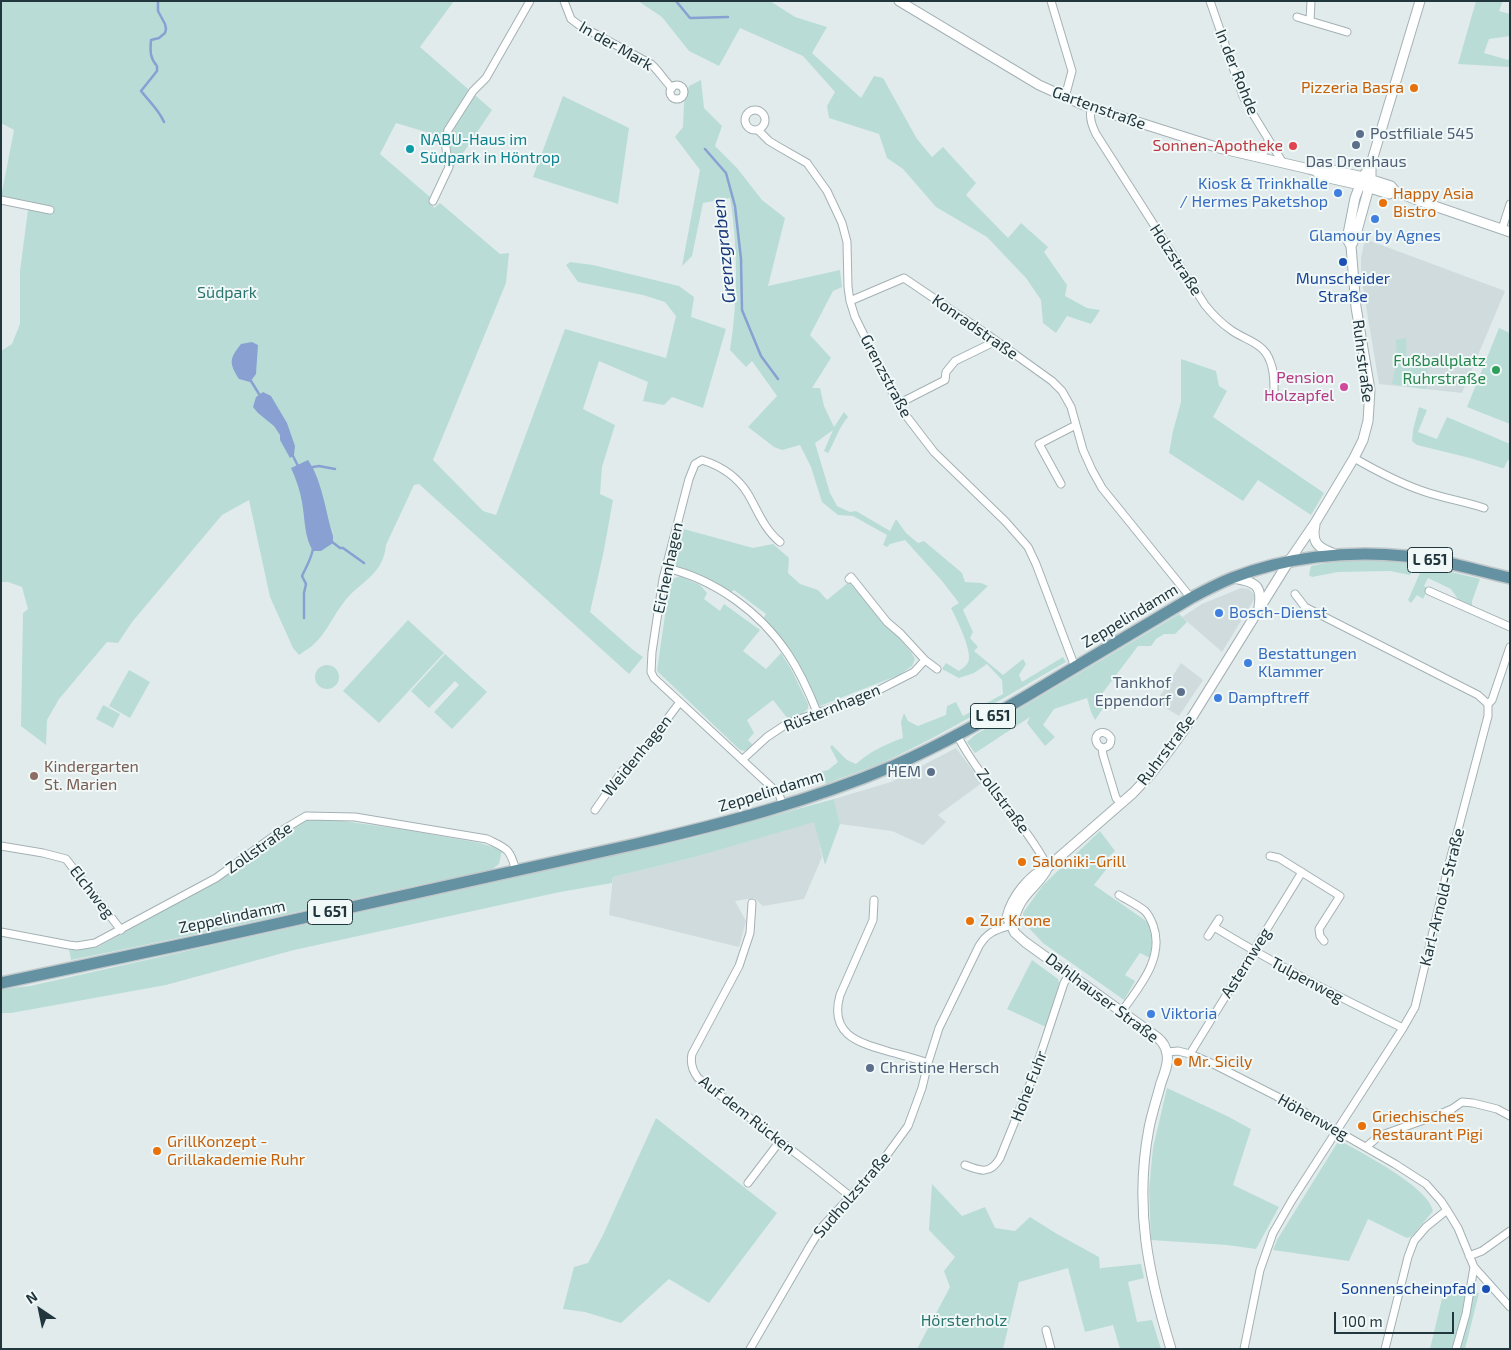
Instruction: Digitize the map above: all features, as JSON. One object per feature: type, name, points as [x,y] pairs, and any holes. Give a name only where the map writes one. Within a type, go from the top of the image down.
[{"type":"main road","name":"Zeppelindamm","points":[[1,982],[234,934],[700,829],[783,806],[893,766],[957,735],[1007,708],[1190,598],[1233,578],[1288,561],[1338,555],[1406,556],[1510,578]]},
{"type":"street","points":[[433,201],[449,167],[445,142],[448,130],[473,91],[486,78],[530,1]]},
{"type":"street","name":"In der Mark","points":[[564,1],[571,19],[651,64],[672,88]]},
{"type":"street","name":"Gartenstraße","points":[[899,1],[1039,85],[1065,97],[1219,148],[1316,171],[1320,176],[1365,182]]},
{"type":"street","points":[[1051,1],[1072,71],[1065,97]]},
{"type":"street","name":"In der Rohde","points":[[1210,1],[1243,96],[1283,163]]},
{"type":"street","points":[[1310,1],[1310,21]]},
{"type":"street","name":"Ruhrstraße","points":[[1012,925],[1007,917],[1014,898],[1039,871],[1048,867],[1151,774],[1176,741],[1288,561],[1315,523],[1354,458],[1365,433],[1370,402],[1368,372],[1356,307],[1350,246],[1347,239],[1350,219],[1371,164],[1420,1]]},
{"type":"street","points":[[1297,18],[1347,32]]},
{"type":"street","name":"Holzstraße","points":[[1092,107],[1090,110],[1091,124],[1096,134],[1205,305],[1222,323],[1259,345],[1268,356],[1273,373],[1274,397]]},
{"type":"street","name":"Grenzstraße","points":[[758,130],[769,141],[807,163],[827,191],[842,223],[847,242],[850,302],[855,317],[898,404],[934,452],[1006,522],[1028,547],[1075,667]]},
{"type":"street","points":[[1259,158],[1267,148],[1268,140]]},
{"type":"street","points":[[1365,182],[1391,186],[1395,192],[1506,230],[1510,204]]},
{"type":"street","points":[[1,200],[50,210]]},
{"type":"street","name":"Konradstraße","points":[[850,302],[904,278],[1052,381],[1068,399],[1083,450],[1102,488],[1190,598]]},
{"type":"street","points":[[898,404],[945,380],[946,372],[955,361],[996,341]]},
{"type":"street","points":[[1061,484],[1039,444],[1076,425]]},
{"type":"street","points":[[1354,458],[1420,490],[1484,508]]},
{"type":"street","name":"Eichenhagen","points":[[652,674],[652,652],[666,568],[689,479],[695,464],[702,460],[717,466],[731,475],[747,493],[766,528],[780,542]]},
{"type":"street","points":[[1315,523],[1313,535],[1320,548],[1338,555]]},
{"type":"street","points":[[666,568],[700,580],[723,592],[743,606],[765,626],[796,667],[817,712]]},
{"type":"street","points":[[849,578],[851,577],[887,622],[925,660],[937,669]]},
{"type":"street","points":[[1233,578],[1251,582],[1258,588],[1261,596],[1259,610]]},
{"type":"street","points":[[1429,591],[1510,626]]},
{"type":"street","points":[[1295,594],[1305,607],[1478,695],[1488,704]]},
{"type":"street","name":"Karl-Arnold-Straße","points":[[1244,1349],[1260,1270],[1273,1233],[1292,1200],[1415,1008],[1449,864],[1488,716],[1488,704],[1492,700],[1510,647]]},
{"type":"street","name":"Rüsternhagen","points":[[742,760],[767,737],[788,723],[869,695],[914,672],[925,660]]},
{"type":"street","name":"Weidenhagen","points":[[652,674],[654,678],[779,794],[783,806]]},
{"type":"street","name":"Weidenhagen","points":[[595,810],[623,770],[640,755],[680,702]]},
{"type":"street","name":"Zollstraße","points":[[957,735],[971,758],[1034,843],[1048,867]]},
{"type":"street","points":[[1102,748],[1116,798],[1121,803]]},
{"type":"street","name":"Zollstraße","points":[[1,932],[78,946],[95,943],[216,878],[281,831],[306,816],[314,815],[356,817],[488,839],[504,847],[512,855],[516,870]]},
{"type":"street","name":"Elchweg","points":[[1,846],[66,859],[121,930]]},
{"type":"street","points":[[1270,856],[1279,858],[1340,896],[1320,929],[1319,935],[1324,941]]},
{"type":"street","name":"Asternweg","points":[[1190,1054],[1302,872]]},
{"type":"street","points":[[1119,895],[1147,913],[1154,929],[1156,942],[1156,953],[1152,963],[1140,986],[1122,1011]]},
{"type":"street","points":[[874,900],[873,920],[843,987],[838,1003],[840,1023],[849,1036],[856,1041],[928,1063]]},
{"type":"street","name":"Auf dem Rücken","points":[[752,903],[750,933],[739,966],[692,1054],[693,1070],[698,1078],[850,1196]]},
{"type":"street","points":[[1208,936],[1219,919]]},
{"type":"street","name":"Dahlhauser Straße","points":[[1012,925],[1015,933],[1025,942],[1158,1038],[1167,1052]]},
{"type":"street","name":"Sudholzstraße","points":[[750,1349],[822,1227],[885,1158],[908,1126],[922,1088],[939,1028],[979,946],[987,934],[1012,925]]},
{"type":"street","name":"Tulpenweg","points":[[1214,927],[1328,991],[1403,1028]]},
{"type":"street","name":"Hohe Fuhr","points":[[964,1164],[979,1170],[986,1170],[997,1164],[1034,1074],[1064,983],[1070,974]]},
{"type":"street","name":"Höhenweg","points":[[1167,1052],[1178,1051],[1190,1054],[1269,1092],[1366,1147],[1426,1184],[1447,1210],[1458,1228],[1474,1267],[1510,1307]]},
{"type":"street","points":[[1167,1052],[1166,1070],[1149,1126],[1143,1168],[1142,1195],[1149,1267],[1171,1349]]},
{"type":"street","points":[[1366,1147],[1379,1136],[1438,1115],[1462,1102],[1497,1109],[1510,1116]]},
{"type":"street","points":[[748,1183],[780,1141]]},
{"type":"street","points":[[1385,1349],[1408,1257],[1414,1241],[1426,1227],[1447,1210]]},
{"type":"street","points":[[1469,1256],[1482,1251],[1510,1231]]},
{"type":"street","points":[[1456,1349],[1466,1314],[1474,1267]]},
{"type":"street","points":[[1046,1330],[1051,1349]]},
{"type":"shaded area","points":[[1365,239],[1505,291],[1462,393],[1379,384],[1361,276],[1361,258]]},
{"type":"shaded area","points":[[1241,588],[1249,589],[1255,598],[1222,652],[1182,617],[1202,604]]},
{"type":"shaded area","points":[[1181,663],[1203,680],[1179,716],[1156,702]]},
{"type":"shaded area","points":[[956,748],[982,783],[938,815],[946,822],[923,845],[892,831],[840,824],[834,799],[891,782]]},
{"type":"shaded area","points":[[815,821],[822,857],[804,899],[763,906],[754,898],[735,901],[746,921],[739,947],[609,915],[613,877],[695,857]]},
{"type":"green space","name":"Südpark","points":[[1,1],[454,1],[420,47],[492,110],[453,168],[449,139],[396,123],[380,154],[430,197],[434,208],[440,203],[500,254],[509,253],[506,283],[433,460],[483,511],[496,515],[565,329],[666,358],[676,316],[665,302],[643,295],[578,282],[566,265],[570,262],[593,265],[679,286],[694,297],[691,317],[726,329],[703,408],[672,397],[664,405],[643,401],[648,382],[599,361],[583,409],[615,425],[602,467],[600,494],[613,500],[590,612],[643,657],[629,674],[419,484],[414,485],[376,571],[344,602],[317,641],[299,655],[293,648],[270,597],[249,500],[222,515],[132,622],[118,643],[107,642],[59,699],[47,720],[46,745],[21,726],[23,613],[28,609],[22,587],[8,582],[1,582],[1,351],[12,344],[20,324],[20,271],[29,202],[1,197],[14,130],[1,123]]},
{"type":"green space","points":[[638,1],[770,1],[795,17],[827,27],[812,53],[861,98],[874,76],[883,78],[917,139],[932,157],[943,147],[976,183],[966,195],[1008,238],[1021,223],[1048,247],[1044,252],[1067,285],[1065,296],[1087,308],[1100,310],[1091,324],[1067,316],[1056,333],[1043,323],[1041,300],[1026,278],[987,237],[936,207],[903,169],[887,158],[879,134],[829,118],[827,106],[835,92],[803,56],[740,28],[719,66],[689,51],[662,17]]},
{"type":"green space","points":[[1476,1],[1503,1],[1499,11],[1510,14],[1510,36],[1489,39],[1484,53],[1508,60],[1510,56],[1510,67],[1458,64]]},
{"type":"green space","points":[[701,80],[704,108],[722,126],[715,146],[737,168],[762,200],[785,218],[768,286],[840,270],[842,287],[833,291],[810,335],[831,358],[812,388],[820,388],[824,406],[834,427],[844,412],[848,417],[828,453],[824,451],[833,430],[815,443],[830,493],[837,506],[850,512],[856,511],[890,531],[896,519],[906,533],[918,543],[924,541],[962,573],[965,582],[981,583],[988,586],[963,610],[973,632],[970,638],[978,647],[974,651],[1003,675],[1023,659],[1026,664],[1019,675],[1022,682],[1063,657],[1066,662],[953,727],[907,751],[884,762],[826,784],[819,772],[828,770],[838,762],[830,747],[832,745],[847,760],[856,764],[878,749],[903,738],[901,722],[904,713],[908,721],[918,726],[946,715],[947,706],[956,702],[963,716],[1003,694],[1002,680],[987,664],[974,673],[959,678],[942,669],[946,663],[959,671],[966,665],[969,654],[960,626],[951,608],[959,603],[942,581],[905,540],[890,544],[887,547],[883,545],[887,535],[853,516],[838,515],[822,502],[811,467],[800,445],[782,450],[774,447],[748,427],[777,396],[752,361],[746,367],[730,350],[734,312],[736,255],[730,198],[703,203],[692,256],[682,266],[700,170],[675,137],[683,127],[684,103],[689,86]]},
{"type":"green space","points":[[563,96],[629,128],[618,204],[533,177]]},
{"type":"green space","name":"Fußballplatz Ruhrstraße","points":[[1499,328],[1510,333],[1510,424],[1467,407]]},
{"type":"green space","points":[[1406,338],[1407,365],[1409,365],[1410,360],[1429,363],[1426,389],[1392,384],[1397,360],[1396,340]]},
{"type":"green space","points":[[1181,359],[1216,371],[1219,386],[1227,391],[1213,417],[1324,493],[1311,515],[1258,480],[1243,501],[1169,453],[1181,402]]},
{"type":"green space","points":[[1419,407],[1427,410],[1418,432],[1437,439],[1447,417],[1510,444],[1510,461],[1508,460],[1504,468],[1502,468],[1417,445],[1412,441]]},
{"type":"green space","points":[[680,528],[753,548],[773,544],[789,558],[788,573],[800,584],[818,590],[827,600],[849,582],[911,652],[915,659],[912,666],[899,675],[820,706],[787,648],[763,619],[766,614],[734,590],[730,593],[706,578],[671,564]]},
{"type":"green space","points":[[1341,560],[1392,561],[1430,567],[1480,579],[1472,601],[1472,608],[1460,602],[1451,589],[1428,578],[1424,586],[1428,589],[1423,599],[1417,595],[1411,603],[1408,600],[1420,573],[1413,569],[1410,575],[1390,571],[1338,572],[1312,577],[1309,575],[1311,566]]},
{"type":"green space","points":[[680,576],[700,585],[707,593],[704,599],[720,611],[724,604],[760,630],[743,651],[766,669],[781,653],[808,704],[808,709],[803,713],[788,719],[773,700],[747,720],[754,733],[748,740],[753,745],[745,751],[740,750],[657,671],[670,580]]},
{"type":"green space","points":[[1179,614],[1187,622],[1175,634],[1164,634],[1156,639],[1151,646],[1138,646],[1098,699],[1104,707],[1095,720],[1087,698],[1054,709],[1043,725],[1055,737],[1045,746],[1027,723],[1030,717],[975,753],[967,742],[975,735]]},
{"type":"green space","points":[[408,620],[444,653],[379,723],[343,691]]},
{"type":"green space","points":[[445,654],[487,692],[452,729],[434,712],[459,685],[455,681],[429,708],[411,691]]},
{"type":"green space","points":[[327,665],[336,668],[339,677],[336,686],[327,689],[318,686],[315,677],[318,668]]},
{"type":"green space","points":[[129,670],[150,682],[130,718],[109,706]]},
{"type":"green space","points":[[103,705],[120,714],[113,728],[96,719]]},
{"type":"green space","points":[[834,799],[840,824],[825,865],[814,822],[695,857],[613,877],[612,883],[560,892],[294,950],[166,985],[11,1013],[1,1013],[1,989],[30,986],[692,838]]},
{"type":"green space","points":[[322,818],[480,843],[502,850],[499,864],[491,870],[71,960],[69,949],[98,947],[184,899],[302,820]]},
{"type":"green space","points":[[1100,831],[1115,851],[1106,859],[1108,867],[1094,885],[1149,923],[1152,942],[1150,958],[1140,953],[1125,975],[1135,981],[1124,1000],[1043,943],[1024,923],[1023,913],[1043,885]]},
{"type":"green space","points":[[1032,960],[1058,979],[1059,983],[1046,1027],[1007,1009]]},
{"type":"green space","points":[[1167,1088],[1251,1129],[1233,1185],[1279,1207],[1256,1249],[1227,1245],[1151,1240],[1149,1190],[1153,1148]]},
{"type":"green space","points":[[656,1118],[777,1213],[709,1303],[669,1279],[621,1323],[585,1312],[563,1309],[574,1267],[588,1263],[603,1235]]},
{"type":"green space","points":[[1339,1140],[1377,1161],[1407,1181],[1420,1191],[1429,1202],[1433,1211],[1412,1236],[1407,1238],[1368,1219],[1349,1261],[1273,1250],[1277,1240]]},
{"type":"green space","name":"Hörsterholz","points":[[932,1184],[962,1216],[985,1207],[995,1228],[1015,1231],[1030,1217],[1099,1257],[1100,1270],[1101,1268],[1141,1264],[1144,1278],[1128,1282],[1137,1322],[1152,1320],[1161,1349],[1120,1349],[1113,1325],[1085,1332],[1068,1268],[1019,1282],[1003,1349],[917,1349],[950,1287],[944,1271],[955,1257],[929,1230]]},
{"type":"green space","points":[[1444,1290],[1479,1293],[1465,1349],[1430,1349]]},
{"type":"water","points":[[252,342],[258,345],[256,374],[250,382],[239,379],[233,369],[232,357],[241,344]]},
{"type":"water","points":[[263,392],[271,396],[287,423],[295,446],[294,455],[290,458],[274,426],[253,407],[256,397]]},
{"type":"water","points":[[308,460],[317,477],[333,536],[333,543],[321,551],[313,551],[310,546],[300,493],[291,468]]},
{"type":"waterway","points":[[158,1],[158,11],[166,29],[165,33],[159,38],[151,40],[151,54],[157,66],[157,71],[141,91],[157,110],[164,122]]},
{"type":"waterway","points":[[676,1],[690,18],[728,17]]},
{"type":"waterway","name":"Grenzgraben","points":[[705,149],[726,173],[735,206],[741,259],[742,310],[761,356],[778,379]]},
{"type":"waterway","points":[[251,381],[259,394]]},
{"type":"waterway","points":[[293,456],[298,466]]},
{"type":"waterway","points":[[311,469],[319,466],[335,469]]},
{"type":"waterway","points":[[331,541],[364,563]]},
{"type":"waterway","points":[[304,618],[306,584],[302,576],[313,548]]},
{"type":"place","name":"Pizzeria Basra","points":[[1414,88]]},
{"type":"place","name":"Postfiliale 545","points":[[1360,134]]},
{"type":"place","name":"Das Drenhaus","points":[[1356,145]]},
{"type":"place","name":"Sonnen-Apotheke","points":[[1293,146]]},
{"type":"place","name":"NABU-Haus im Südpark in Höntrop","points":[[410,149]]},
{"type":"place","name":"Kiosk & Trinkhalle / Hermes Paketshop","points":[[1338,193]]},
{"type":"place","name":"Happy Asia Bistro","points":[[1383,203]]},
{"type":"place","name":"Glamour by Agnes","points":[[1375,219]]},
{"type":"place","name":"Munscheider Straße","points":[[1343,262]]},
{"type":"place","name":"Fußballplatz Ruhrstraße","points":[[1496,370]]},
{"type":"place","name":"Pension Holzapfel","points":[[1344,387]]},
{"type":"place","name":"Bosch-Dienst","points":[[1219,613]]},
{"type":"place","name":"Bestattungen Klammer","points":[[1248,663]]},
{"type":"place","name":"Tankhof Eppendorf","points":[[1181,692]]},
{"type":"place","name":"Dampftreff","points":[[1218,698]]},
{"type":"place","name":"HEM","points":[[931,772]]},
{"type":"place","name":"Kindergarten St. Marien","points":[[34,776]]},
{"type":"place","name":"Saloniki-Grill","points":[[1022,862]]},
{"type":"place","name":"Zur Krone","points":[[970,921]]},
{"type":"place","name":"Viktoria","points":[[1151,1014]]},
{"type":"place","name":"Mr. Sicily","points":[[1178,1062]]},
{"type":"place","name":"Christine Hersch","points":[[870,1068]]},
{"type":"place","name":"Griechisches Restaurant Pigi","points":[[1362,1126]]},
{"type":"place","name":"GrillKonzept - Grillakademie Ruhr","points":[[157,1151]]},
{"type":"place","name":"Sonnenscheinpfad","points":[[1486,1289]]}]
